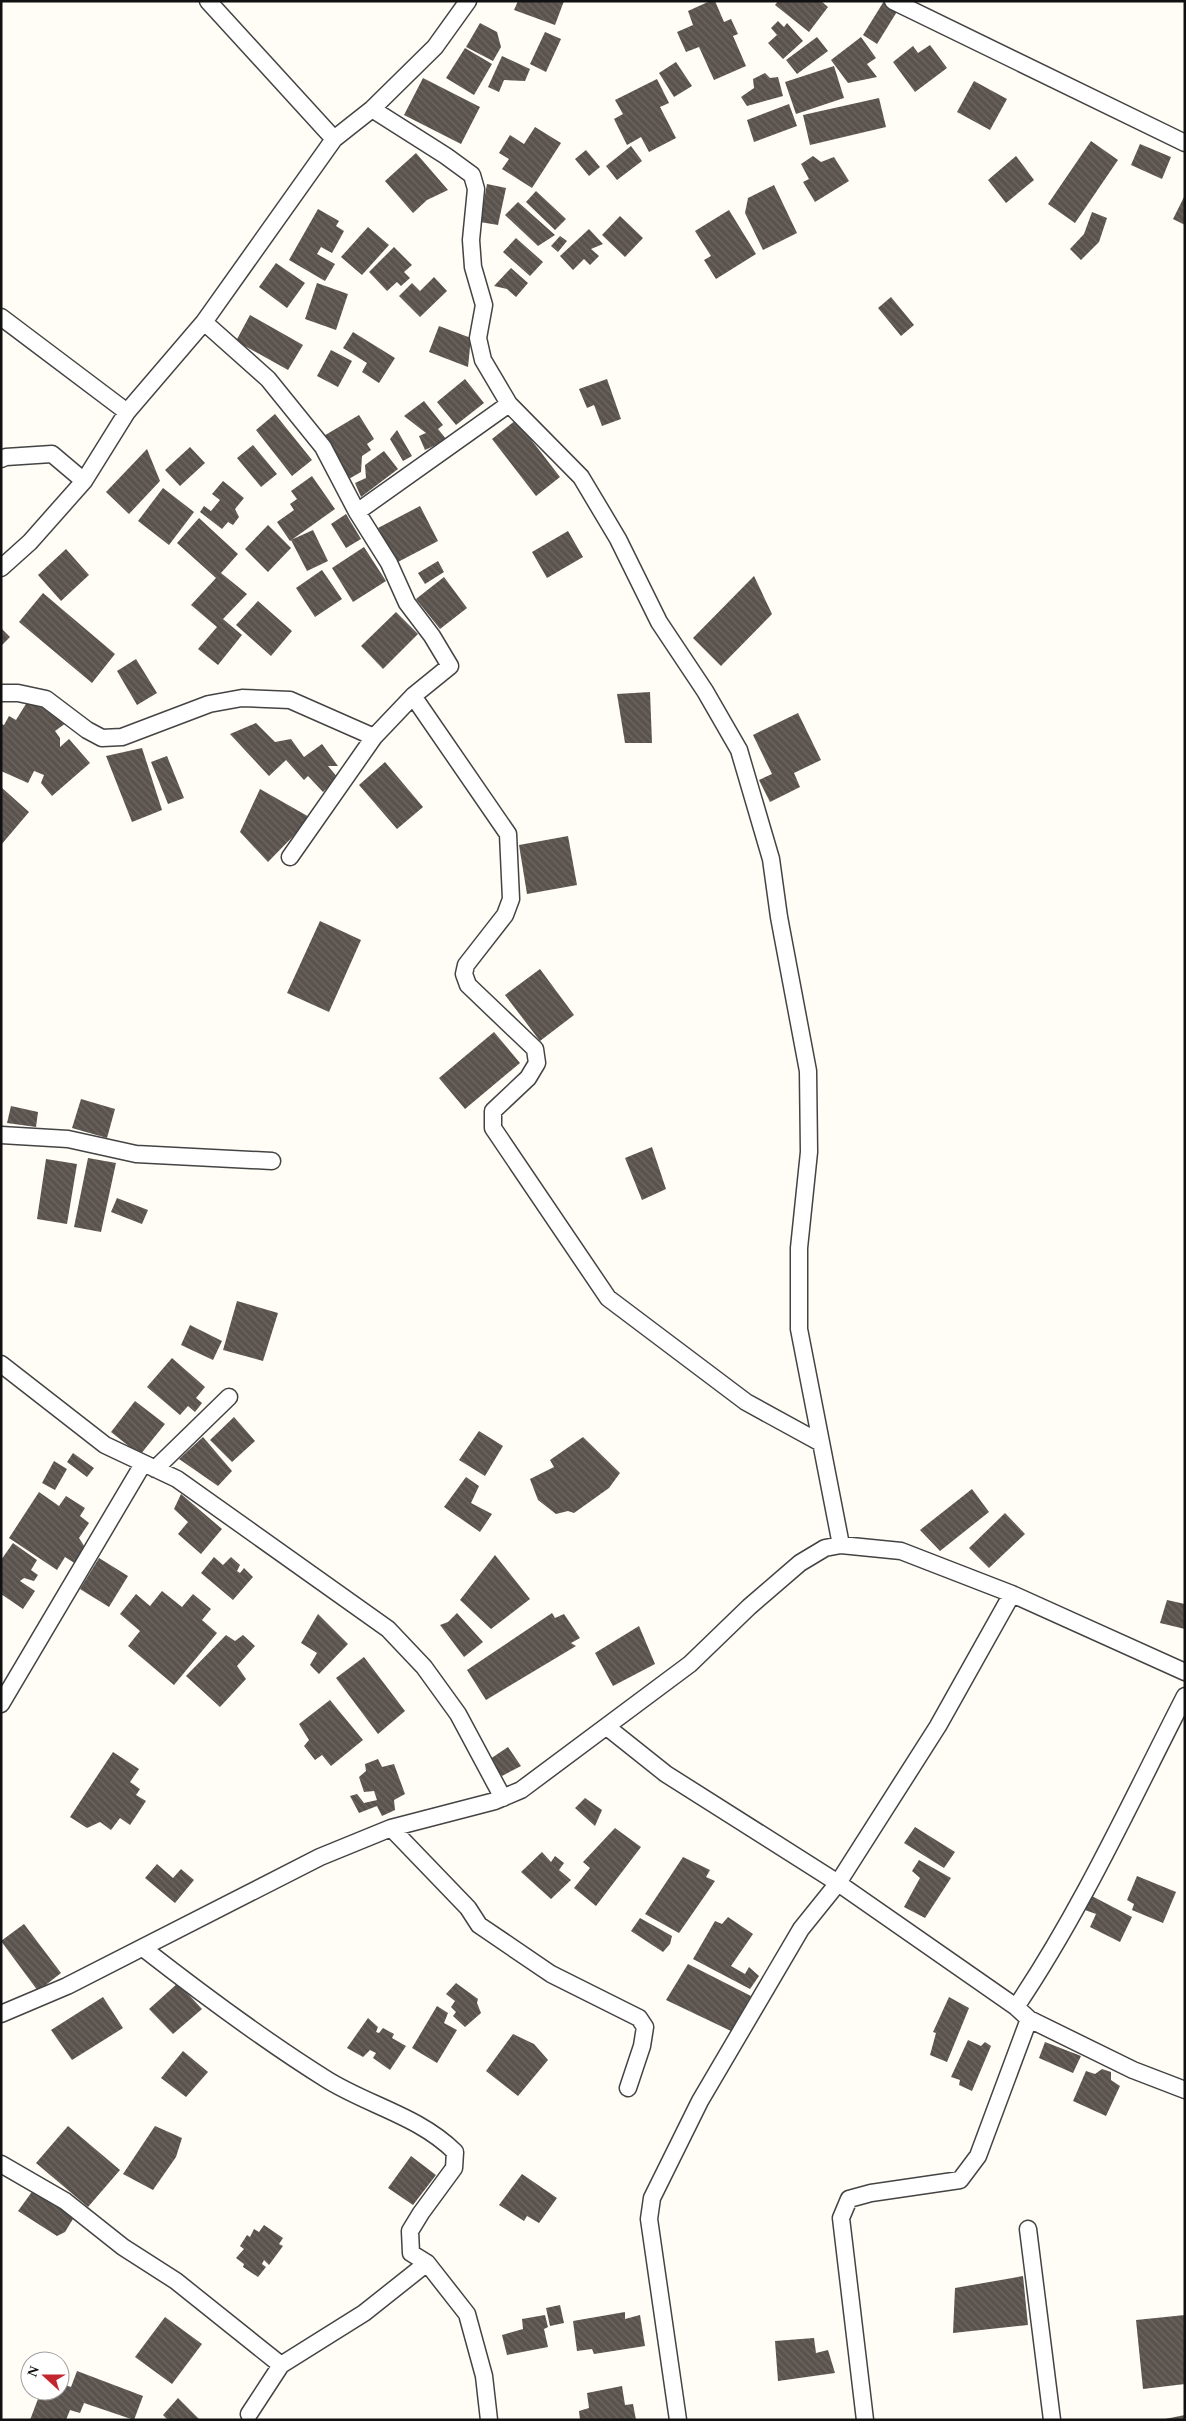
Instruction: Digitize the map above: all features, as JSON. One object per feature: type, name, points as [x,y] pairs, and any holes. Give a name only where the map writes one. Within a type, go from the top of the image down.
[{"type":"street","points":[[208,1],[334,139]]},
{"type":"street","points":[[1,568],[30,542],[84,481],[127,412],[204,322],[334,139],[372,109],[435,47],[468,1]]},
{"type":"street","points":[[893,1],[1185,143]]},
{"type":"street","points":[[372,109],[446,156],[472,175],[476,188],[470,240],[473,267],[484,305],[478,338],[483,360],[510,404],[581,477],[618,539],[658,622],[705,691],[739,750],[771,859],[779,917],[808,1072],[809,1152],[799,1248],[799,1329],[819,1442],[841,1545]]},
{"type":"street","points":[[1,317],[127,412]]},
{"type":"street","points":[[204,322],[268,379],[323,447],[357,512],[389,563],[407,603],[432,636],[450,666],[413,696],[374,737],[290,857]]},
{"type":"street","points":[[357,512],[510,404]]},
{"type":"street","points":[[1,459],[6,457],[52,454],[84,481]]},
{"type":"street","points":[[1,693],[18,693],[46,699],[87,730],[102,738],[122,737],[208,704],[242,698],[290,700],[374,737]]},
{"type":"street","points":[[413,696],[508,834],[511,899],[505,916],[466,965],[464,974],[468,984],[535,1049],[538,1063],[528,1078],[493,1111],[493,1128],[608,1298],[746,1402],[819,1442]]},
{"type":"street","points":[[1,1135],[68,1138],[136,1154],[272,1160]]},
{"type":"street","points":[[1,1364],[105,1445],[177,1479],[388,1629],[424,1667],[458,1714],[503,1798]]},
{"type":"street","points":[[1,1704],[149,1467],[229,1397]]},
{"type":"street","points":[[1,2014],[67,1986],[320,1857],[391,1828],[503,1798],[521,1790],[690,1664],[749,1607],[800,1563],[825,1548],[841,1545],[901,1550],[1012,1594],[1185,1672]]},
{"type":"street","points":[[678,2420],[649,2219],[652,2198],[700,2101],[801,1929],[838,1884],[938,1726],[1012,1594]]},
{"type":"street","points":[[1016,2007],[1044,1966],[1087,1887],[1185,1696]]},
{"type":"street","points":[[607,1727],[666,1774],[838,1884],[1016,2007],[1029,2019],[1133,2070],[1185,2090]]},
{"type":"street","points":[[391,1828],[468,1908],[479,1925],[551,1974],[639,2018],[645,2027],[642,2046],[628,2088]]},
{"type":"street","points":[[142,1948],[225,2012],[327,2080],[410,2121],[444,2141],[454,2152],[454,2168],[421,2212],[410,2231],[411,2253],[427,2263],[467,2314],[484,2376],[489,2420]]},
{"type":"street","points":[[865,2420],[841,2218],[849,2199],[960,2180],[978,2156],[1029,2019]]},
{"type":"street","points":[[1,2164],[65,2201],[123,2247],[176,2281],[282,2365]]},
{"type":"street","points":[[1028,2229],[1052,2420]]},
{"type":"street","points":[[249,2414],[282,2365],[364,2313],[427,2263]]},
{"type":"building","points":[[518,1],[564,1],[555,25],[514,10]]},
{"type":"building","points":[[710,1],[715,1],[724,22],[731,19],[738,34],[733,36],[746,66],[714,80],[699,47],[686,52],[677,32],[693,25],[688,11]]},
{"type":"building","points":[[778,1],[821,1],[828,7],[809,32],[775,5]]},
{"type":"building","points":[[884,1],[898,10],[877,44],[863,35]]},
{"type":"building","points":[[778,21],[784,27],[787,23],[803,41],[783,59],[768,43],[777,35],[771,28]]},
{"type":"building","points":[[480,23],[497,32],[501,47],[493,61],[466,47]]},
{"type":"building","points":[[545,32],[561,39],[546,72],[530,64]]},
{"type":"building","points":[[817,37],[828,51],[797,74],[786,60]]},
{"type":"building","points":[[861,37],[876,58],[867,64],[877,77],[848,83],[831,60]]},
{"type":"building","points":[[930,45],[947,68],[915,92],[893,62],[913,46],[918,53]]},
{"type":"building","points":[[465,48],[492,64],[474,95],[446,78]]},
{"type":"building","points":[[502,56],[530,69],[525,81],[504,80],[499,92],[488,87]]},
{"type":"building","points":[[676,62],[692,86],[674,97],[659,73]]},
{"type":"building","points":[[834,66],[844,98],[796,114],[785,82]]},
{"type":"building","points":[[765,73],[770,78],[778,77],[783,96],[747,106],[741,97],[754,88],[753,79]]},
{"type":"building","points":[[423,78],[480,107],[461,144],[404,115]]},
{"type":"building","points":[[657,79],[669,103],[660,107],[676,138],[649,152],[641,137],[627,145],[614,119],[623,114],[615,100]]},
{"type":"building","points":[[974,81],[1007,99],[990,130],[957,112]]},
{"type":"building","points":[[879,98],[886,127],[810,145],[803,115]]},
{"type":"building","points":[[789,104],[797,126],[754,142],[747,120]]},
{"type":"building","points":[[535,127],[561,143],[532,188],[502,169],[509,159],[499,153],[510,135],[524,144]]},
{"type":"building","points":[[1091,141],[1118,160],[1075,223],[1048,204]]},
{"type":"building","points":[[1140,144],[1171,157],[1162,179],[1131,165]]},
{"type":"building","points":[[631,146],[642,161],[617,180],[606,166]]},
{"type":"building","points":[[586,150],[600,167],[589,176],[575,159]]},
{"type":"building","points":[[416,153],[448,190],[427,200],[413,213],[385,181]]},
{"type":"building","points":[[813,156],[821,162],[834,157],[849,181],[815,202],[803,182],[809,179],[801,164]]},
{"type":"building","points":[[1016,156],[1034,180],[1006,203],[988,180]]},
{"type":"building","points":[[487,184],[506,188],[498,225],[480,222]]},
{"type":"building","points":[[774,185],[797,233],[763,250],[745,213],[748,198]]},
{"type":"building","points":[[536,191],[566,219],[555,230],[526,202]]},
{"type":"building","points":[[1185,195],[1185,225],[1173,219]]},
{"type":"building","points":[[518,202],[555,235],[538,246],[505,215]]},
{"type":"building","points":[[318,209],[339,221],[336,226],[344,231],[332,253],[321,247],[317,254],[335,264],[325,281],[289,260]]},
{"type":"building","points":[[729,210],[756,254],[716,279],[704,260],[711,256],[695,231]]},
{"type":"building","points":[[1092,212],[1107,218],[1099,242],[1081,260],[1070,249],[1084,234]]},
{"type":"building","points":[[620,216],[643,238],[625,257],[602,235]]},
{"type":"building","points":[[368,227],[389,245],[362,275],[341,257]]},
{"type":"building","points":[[589,229],[603,244],[591,249],[599,256],[590,265],[584,259],[573,270],[560,256]]},
{"type":"building","points":[[560,236],[567,241],[558,252],[551,246]]},
{"type":"building","points":[[516,238],[543,262],[530,276],[503,252]]},
{"type":"building","points":[[394,247],[412,265],[404,272],[410,278],[401,286],[397,282],[387,291],[369,272]]},
{"type":"building","points":[[276,263],[305,283],[287,308],[259,287]]},
{"type":"building","points":[[511,268],[528,283],[516,297],[507,289],[494,286]]},
{"type":"building","points":[[434,277],[447,291],[420,317],[399,296],[412,283],[420,291]]},
{"type":"building","points":[[317,283],[348,294],[336,330],[305,319]]},
{"type":"building","points":[[891,297],[914,325],[901,336],[878,308]]},
{"type":"building","points":[[250,315],[303,345],[288,370],[236,341]]},
{"type":"building","points":[[439,326],[471,338],[468,367],[429,352]]},
{"type":"building","points":[[353,332],[395,358],[379,383],[362,372],[367,363],[343,348]]},
{"type":"building","points":[[331,350],[352,361],[338,387],[317,376]]},
{"type":"building","points":[[465,379],[484,403],[456,425],[437,402]]},
{"type":"building","points":[[607,379],[621,419],[602,426],[594,405],[587,408],[579,389]]},
{"type":"building","points":[[424,401],[443,425],[438,429],[447,440],[425,450],[419,436],[426,433],[404,416]]},
{"type":"building","points":[[275,414],[312,460],[292,476],[256,430]]},
{"type":"building","points":[[359,415],[374,439],[367,444],[371,450],[362,456],[361,472],[347,480],[322,437]]},
{"type":"building","points":[[516,420],[560,477],[536,496],[492,439]]},
{"type":"building","points":[[397,430],[412,456],[403,461],[390,439]]},
{"type":"building","points":[[253,445],[277,474],[261,487],[237,458]]},
{"type":"building","points":[[190,447],[205,463],[180,486],[165,470]]},
{"type":"building","points":[[147,449],[160,481],[129,514],[106,492]]},
{"type":"building","points":[[384,451],[398,469],[361,497],[355,483],[366,478],[365,465]]},
{"type":"building","points":[[312,476],[335,509],[290,541],[277,522],[294,510],[290,504],[297,499],[291,491]]},
{"type":"building","points":[[223,481],[244,498],[235,509],[239,517],[233,525],[228,522],[222,529],[200,512],[204,506],[211,511],[220,500],[212,494]]},
{"type":"building","points":[[163,488],[194,512],[169,545],[138,521]]},
{"type":"building","points":[[420,506],[438,541],[396,563],[378,528]]},
{"type":"building","points":[[346,514],[361,539],[346,548],[331,524]]},
{"type":"building","points":[[199,518],[238,554],[221,573],[247,594],[223,619],[242,635],[218,665],[198,649],[217,627],[191,605],[216,578],[177,543]]},
{"type":"building","points":[[268,525],[291,548],[268,572],[245,549]]},
{"type":"building","points":[[313,530],[328,561],[307,571],[291,540]]},
{"type":"building","points":[[568,531],[583,557],[547,578],[532,552]]},
{"type":"building","points":[[364,547],[386,581],[353,602],[332,568]]},
{"type":"building","points":[[66,549],[89,575],[61,601],[38,575]]},
{"type":"building","points":[[438,561],[444,572],[425,584],[418,573]]},
{"type":"building","points":[[322,570],[342,599],[315,617],[296,588]]},
{"type":"building","points":[[754,576],[772,614],[721,666],[693,638]]},
{"type":"building","points":[[444,577],[467,608],[440,629],[416,599]]},
{"type":"building","points":[[43,593],[115,654],[92,683],[19,622]]},
{"type":"building","points":[[258,601],[292,631],[271,656],[236,625]]},
{"type":"building","points":[[396,612],[418,634],[383,669],[361,646]]},
{"type":"building","points":[[1,628],[10,637],[1,646]]},
{"type":"building","points":[[136,659],[157,693],[137,705],[117,671]]},
{"type":"building","points":[[650,692],[652,743],[625,743],[617,694]]},
{"type":"building","points":[[29,699],[66,723],[55,731],[60,738],[60,747],[69,739],[90,763],[52,796],[41,783],[44,775],[34,771],[28,783],[1,771],[1,724],[4,725],[9,716],[16,720]]},
{"type":"building","points":[[798,713],[821,760],[794,773],[800,787],[770,802],[759,780],[772,774],[753,735]]},
{"type":"building","points":[[256,723],[275,742],[291,739],[304,757],[322,744],[338,766],[328,766],[338,778],[323,792],[308,776],[304,780],[286,760],[269,776],[230,734]]},
{"type":"building","points":[[142,748],[162,810],[132,822],[106,756]]},
{"type":"building","points":[[167,756],[184,798],[168,804],[151,762]]},
{"type":"building","points":[[385,762],[423,807],[397,829],[359,785]]},
{"type":"building","points":[[1,787],[29,812],[1,845]]},
{"type":"building","points":[[260,789],[311,818],[268,862],[240,832]]},
{"type":"building","points":[[568,836],[577,885],[527,894],[519,845]]},
{"type":"building","points":[[320,921],[361,940],[329,1012],[287,993]]},
{"type":"building","points":[[540,969],[574,1015],[540,1041],[505,995]]},
{"type":"building","points":[[494,1032],[520,1063],[465,1109],[439,1078]]},
{"type":"building","points":[[81,1099],[115,1109],[107,1138],[72,1128]]},
{"type":"building","points":[[11,1106],[38,1112],[36,1127],[7,1123]]},
{"type":"building","points":[[652,1147],[666,1189],[642,1200],[625,1158]]},
{"type":"building","points":[[88,1158],[116,1163],[101,1232],[74,1227]]},
{"type":"building","points":[[46,1159],[77,1164],[67,1224],[37,1219]]},
{"type":"building","points":[[117,1198],[148,1210],[142,1224],[111,1212]]},
{"type":"building","points":[[237,1301],[278,1313],[263,1361],[223,1350]]},
{"type":"building","points":[[190,1325],[222,1341],[213,1360],[181,1345]]},
{"type":"building","points":[[172,1358],[205,1387],[196,1398],[202,1403],[195,1412],[188,1406],[180,1415],[147,1387]]},
{"type":"building","points":[[135,1401],[165,1424],[140,1455],[111,1432]]},
{"type":"building","points":[[234,1417],[255,1441],[232,1462],[210,1440]]},
{"type":"building","points":[[479,1431],[503,1446],[485,1476],[459,1460]]},
{"type":"building","points":[[203,1437],[232,1471],[218,1486],[179,1459]]},
{"type":"building","points":[[583,1437],[620,1473],[609,1488],[574,1513],[568,1511],[556,1514],[538,1500],[530,1479],[554,1467],[550,1460]]},
{"type":"building","points":[[73,1453],[94,1468],[87,1477],[67,1462]]},
{"type":"building","points":[[54,1461],[67,1469],[55,1490],[42,1483]]},
{"type":"building","points":[[466,1477],[479,1486],[471,1503],[492,1514],[480,1532],[444,1507]]},
{"type":"building","points":[[972,1489],[989,1512],[940,1551],[920,1530]]},
{"type":"building","points":[[39,1492],[59,1506],[66,1496],[85,1508],[80,1516],[89,1523],[79,1538],[86,1549],[76,1564],[65,1557],[57,1570],[9,1538]]},
{"type":"building","points":[[181,1494],[222,1529],[201,1554],[178,1534],[188,1522],[174,1509]]},
{"type":"building","points":[[1005,1513],[1025,1534],[989,1568],[969,1548]]},
{"type":"building","points":[[13,1543],[37,1560],[31,1570],[38,1575],[34,1581],[24,1578],[20,1581],[35,1591],[23,1609],[1,1594],[1,1560]]},
{"type":"building","points":[[495,1555],[530,1599],[491,1629],[460,1600]]},
{"type":"building","points":[[214,1557],[223,1565],[231,1557],[240,1565],[237,1571],[240,1573],[244,1568],[253,1577],[233,1600],[201,1573]]},
{"type":"building","points":[[99,1558],[128,1576],[109,1607],[80,1589]]},
{"type":"building","points":[[162,1591],[182,1607],[193,1594],[211,1609],[202,1620],[217,1633],[174,1685],[128,1646],[140,1631],[120,1614],[136,1594],[150,1606]]},
{"type":"building","points":[[1167,1600],[1185,1604],[1185,1629],[1160,1623]]},
{"type":"building","points":[[457,1613],[483,1642],[464,1657],[440,1625],[448,1622]]},
{"type":"building","points":[[552,1613],[555,1618],[564,1614],[580,1638],[571,1643],[576,1646],[486,1700],[467,1670]]},
{"type":"building","points":[[318,1614],[348,1644],[319,1674],[310,1665],[317,1653],[301,1643]]},
{"type":"building","points":[[639,1626],[655,1664],[613,1686],[595,1653]]},
{"type":"building","points":[[226,1635],[235,1641],[243,1635],[255,1646],[237,1666],[246,1679],[220,1707],[186,1676]]},
{"type":"building","points":[[364,1657],[405,1711],[378,1734],[336,1678]]},
{"type":"building","points":[[330,1700],[363,1740],[331,1766],[322,1755],[315,1760],[304,1746],[309,1740],[299,1724]]},
{"type":"building","points":[[508,1747],[521,1766],[502,1776],[490,1759]]},
{"type":"building","points":[[113,1752],[139,1769],[130,1782],[140,1789],[136,1795],[146,1801],[130,1825],[120,1818],[111,1830],[100,1822],[87,1828],[70,1817]]},
{"type":"building","points":[[378,1759],[382,1767],[394,1764],[405,1794],[394,1800],[395,1810],[382,1816],[377,1806],[359,1813],[350,1796],[357,1794],[364,1803],[377,1800],[374,1791],[364,1792],[359,1777],[366,1771],[365,1764]]},
{"type":"building","points":[[585,1798],[602,1810],[595,1826],[575,1808]]},
{"type":"building","points":[[915,1827],[955,1852],[944,1868],[904,1843]]},
{"type":"building","points":[[615,1828],[641,1847],[596,1906],[574,1888],[590,1868],[583,1862]]},
{"type":"building","points":[[542,1852],[551,1862],[555,1856],[564,1863],[559,1870],[571,1880],[551,1899],[521,1872]]},
{"type":"building","points":[[683,1857],[710,1870],[706,1877],[715,1881],[679,1933],[645,1914]]},
{"type":"building","points":[[919,1860],[951,1878],[925,1918],[904,1907],[920,1878],[912,1871]]},
{"type":"building","points":[[157,1864],[173,1878],[181,1869],[194,1880],[175,1903],[145,1878]]},
{"type":"building","points":[[1137,1876],[1176,1892],[1163,1923],[1132,1910],[1134,1904],[1127,1900]]},
{"type":"building","points":[[1090,1895],[1132,1917],[1120,1942],[1090,1927],[1096,1914],[1085,1910]]},
{"type":"building","points":[[728,1917],[753,1934],[731,1966],[745,1974],[749,1967],[759,1976],[750,1989],[693,1959],[715,1921],[722,1924]]},
{"type":"building","points":[[640,1918],[672,1936],[670,1944],[663,1952],[631,1931]]},
{"type":"building","points":[[24,1924],[61,1973],[38,1991],[1,1941]]},
{"type":"building","points":[[688,1964],[751,1996],[731,2031],[666,2000]]},
{"type":"building","points":[[178,1983],[202,2009],[173,2034],[149,2009]]},
{"type":"building","points":[[456,1983],[478,1999],[477,2003],[481,2013],[465,2027],[453,2016],[456,2012],[451,2007],[455,2001],[446,1994]]},
{"type":"building","points":[[103,1997],[123,2028],[72,2060],[51,2030]]},
{"type":"building","points":[[949,1997],[969,2008],[947,2062],[930,2055],[936,2033],[933,2032]]},
{"type":"building","points":[[437,2006],[448,2013],[444,2023],[457,2030],[437,2063],[412,2048]]},
{"type":"building","points":[[368,2018],[378,2027],[376,2032],[379,2033],[383,2028],[394,2034],[392,2038],[406,2046],[390,2070],[373,2058],[376,2053],[370,2050],[363,2057],[347,2048]]},
{"type":"building","points":[[513,2034],[534,2044],[548,2060],[518,2096],[486,2071]]},
{"type":"building","points":[[968,2040],[981,2046],[985,2042],[991,2046],[972,2091],[959,2085],[960,2080],[951,2077]]},
{"type":"building","points":[[1045,2042],[1081,2056],[1073,2073],[1039,2058]]},
{"type":"building","points":[[183,2051],[208,2072],[186,2097],[161,2078]]},
{"type":"building","points":[[1102,2069],[1111,2072],[1111,2080],[1120,2086],[1106,2116],[1073,2101],[1086,2071],[1095,2074]]},
{"type":"building","points":[[68,2126],[120,2170],[88,2207],[36,2163]]},
{"type":"building","points":[[155,2126],[182,2138],[176,2157],[153,2190],[123,2174]]},
{"type":"building","points":[[411,2156],[436,2175],[413,2205],[388,2188]]},
{"type":"building","points":[[522,2174],[557,2198],[539,2223],[527,2216],[524,2221],[499,2205]]},
{"type":"building","points":[[34,2189],[76,2214],[65,2232],[57,2236],[18,2211]]},
{"type":"building","points":[[264,2225],[283,2238],[279,2244],[283,2246],[269,2265],[264,2260],[262,2264],[266,2267],[258,2277],[243,2267],[244,2264],[236,2258],[244,2249],[240,2246],[247,2235],[250,2237],[254,2229],[259,2232]]},
{"type":"building","points":[[1023,2276],[1028,2325],[953,2333],[955,2288]]},
{"type":"building","points":[[560,2305],[564,2323],[550,2326],[546,2308]]},
{"type":"building","points":[[625,2312],[625,2319],[640,2315],[645,2346],[594,2354],[592,2349],[577,2351],[573,2321]]},
{"type":"building","points":[[545,2315],[548,2327],[544,2329],[548,2347],[507,2355],[502,2335],[523,2329],[522,2319]]},
{"type":"building","points":[[1185,2315],[1185,2384],[1143,2389],[1136,2320]]},
{"type":"building","points":[[165,2317],[202,2344],[172,2384],[135,2357]]},
{"type":"building","points":[[814,2338],[816,2353],[828,2350],[835,2373],[778,2381],[775,2341]]},
{"type":"building","points":[[77,2371],[143,2396],[134,2420],[84,2403],[80,2413],[70,2410],[66,2420],[30,2420],[37,2401],[70,2401],[71,2387]]},
{"type":"building","points":[[622,2386],[625,2405],[633,2404],[636,2420],[580,2420],[579,2411],[589,2408],[587,2393]]},
{"type":"building","points":[[178,2398],[200,2420],[168,2420],[163,2415]]},
{"type":"building","points":[[1185,2415],[1185,2420],[1165,2420],[1165,2419]]}]
